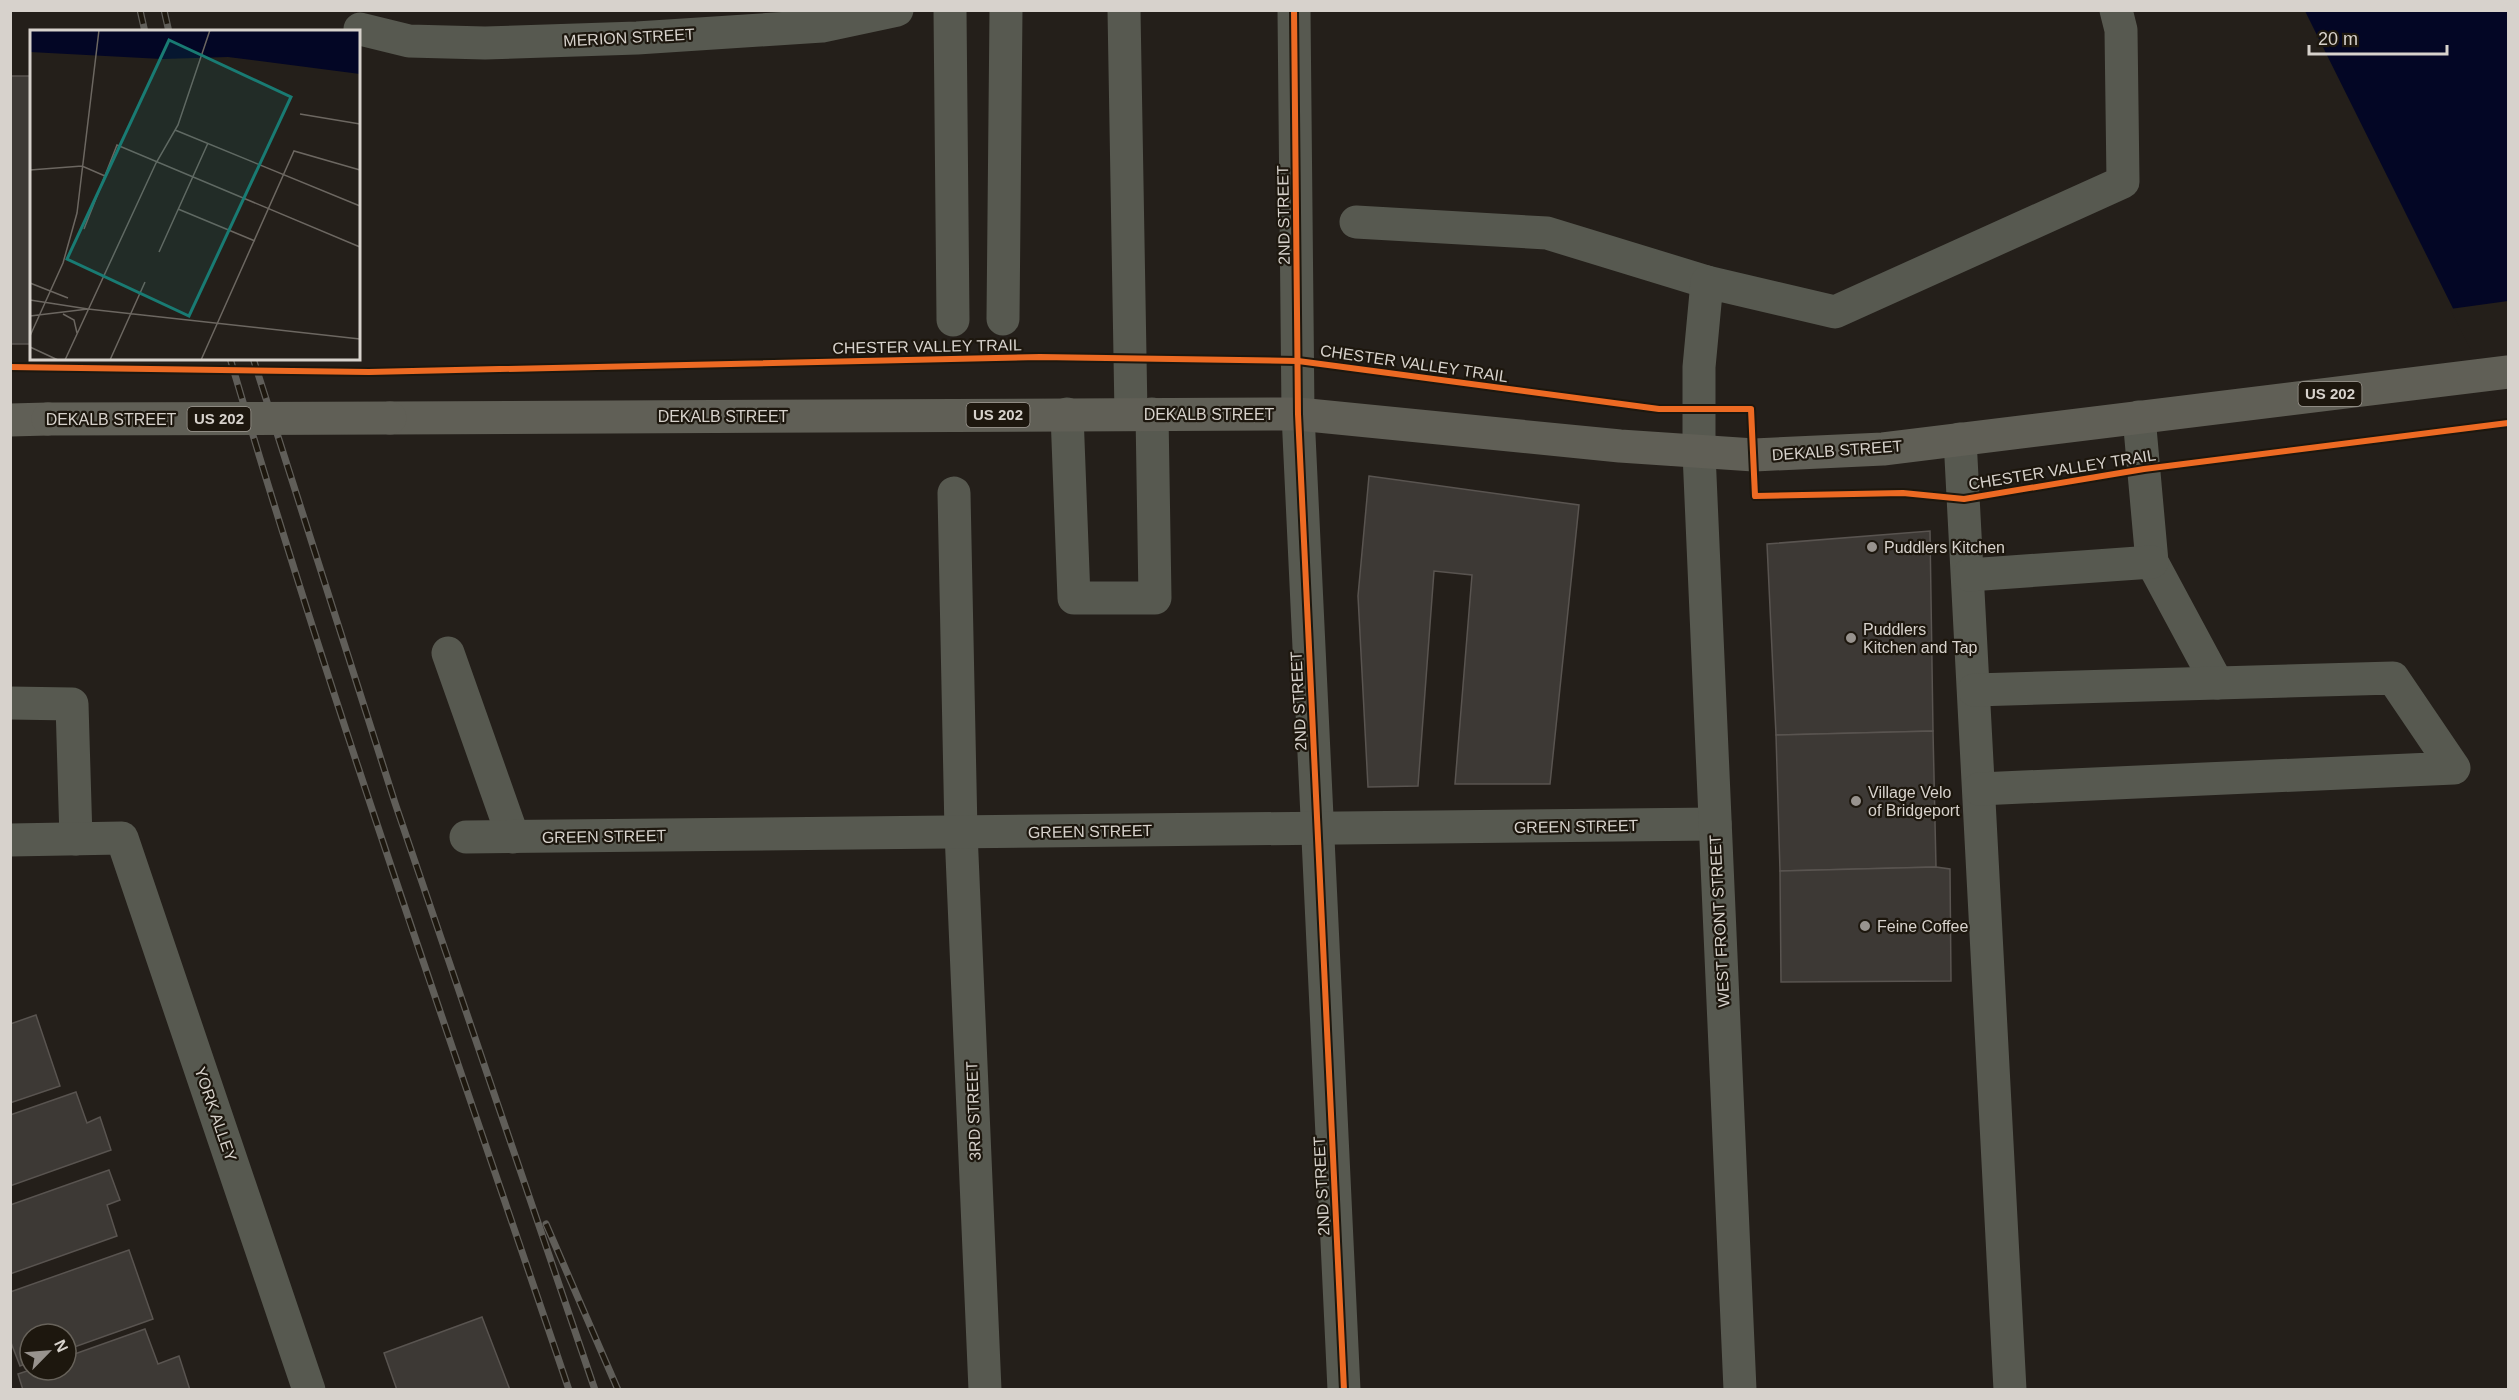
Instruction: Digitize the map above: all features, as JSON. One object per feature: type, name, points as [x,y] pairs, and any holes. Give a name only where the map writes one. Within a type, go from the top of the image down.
[{"type":"highway","name":"DEKALB STREET","points":[[10,420],[1298,414],[1699,453],[1813,454],[1883,449],[2508,372]]},
{"type":"street","name":"MERION STREET","points":[[360,29],[409,40],[485,44],[637,38],[822,26],[897,10]]},
{"type":"street","points":[[950,10],[953,320]]},
{"type":"street","points":[[1003,319],[1006,10]]},
{"type":"street","points":[[1067,414],[1074,598],[1155,598],[1142,414],[1124,10]]},
{"type":"street","name":"2ND STREET","points":[[1294,10],[1298,414],[1344,1389]]},
{"type":"street","points":[[1356,222],[1547,233],[1707,282],[1835,312],[2123,182],[2121,30],[2116,10]]},
{"type":"street","name":"WEST FRONT STREET","points":[[1707,282],[1699,367],[1699,453],[1740,1389]]},
{"type":"street","points":[[2145,416],[2152,562],[2217,683]]},
{"type":"street","points":[[1960,439],[1969,575],[2010,1389]]},
{"type":"street","name":"3RD STREET","points":[[954,493],[960,832],[985,1389]]},
{"type":"street","points":[[1969,575],[2152,562]]},
{"type":"street","points":[[448,653],[513,837]]},
{"type":"street","points":[[1974,690],[2393,678],[2454,768],[1979,789]]},
{"type":"street","points":[[10,703],[72,704],[76,839],[10,840]]},
{"type":"street","name":"GREEN STREET","points":[[466,837],[1715,824]]},
{"type":"street","name":"YORK ALLEY","points":[[76,839],[122,838],[309,1389]]},
{"type":"water","points":[[2305,11],[2508,11],[2508,419],[2306,13]]},
{"type":"pier","points":[[2508,301],[2508,422],[2450,309]]},
{"type":"building","points":[[10,76],[30,76],[30,344],[10,344]]},
{"type":"building","points":[[1369,476],[1579,505],[1550,784],[1455,784],[1472,575],[1434,571],[1418,786],[1368,787],[1358,596]]},
{"type":"building","name":"Puddlers Kitchen and Tap","points":[[1930,531],[1933,731],[1776,735],[1767,544]]},
{"type":"building","name":"Village Velo of Bridgeport","points":[[1933,731],[1936,867],[1780,871],[1776,735]]},
{"type":"building","name":"Feine Coffee","points":[[1936,867],[1950,869],[1951,981],[1781,982],[1780,871]]},
{"type":"building","points":[[36,1015],[60,1086],[10,1103],[10,1024]]},
{"type":"building","points":[[76,1092],[87,1123],[100,1117],[111,1150],[10,1186],[10,1115]]},
{"type":"building","points":[[109,1170],[120,1200],[107,1205],[117,1236],[10,1274],[10,1205]]},
{"type":"building","points":[[129,1250],[153,1319],[78,1346],[78,1322],[18,1322],[18,1361],[10,1340],[10,1292]]},
{"type":"building","points":[[482,1317],[510,1390],[397,1390],[384,1353]]},
{"type":"building","points":[[145,1329],[158,1364],[179,1356],[190,1390],[23,1390],[20,1382],[78,1382],[78,1353]]},
{"type":"railway","points":[[140,10],[145,30]]},
{"type":"railway","points":[[164,10],[169,30]]},
{"type":"railway","points":[[231,360],[352,747],[569,1390]]},
{"type":"railway","points":[[254,360],[395,803],[595,1390]]},
{"type":"railway","points":[[546,1224],[618,1390]]},
{"type":"cycle path","points":[[1294,10],[1298,414],[1344,1390]]},
{"type":"cycle path","name":"CHESTER VALLEY TRAIL","points":[[10,367],[369,372],[1040,357],[1298,361],[1659,409],[1751,409],[1755,496],[1903,493],[1964,499],[2144,469],[2508,423]]},
{"type":"place","name":"Puddlers Kitchen","points":[[1872,547]]},
{"type":"place","name":"Puddlers Kitchen and Tap","points":[[1851,638]]},
{"type":"place","name":"Village Velo of Bridgeport","points":[[1856,801]]},
{"type":"place","name":"Feine Coffee","points":[[1865,926]]}]
